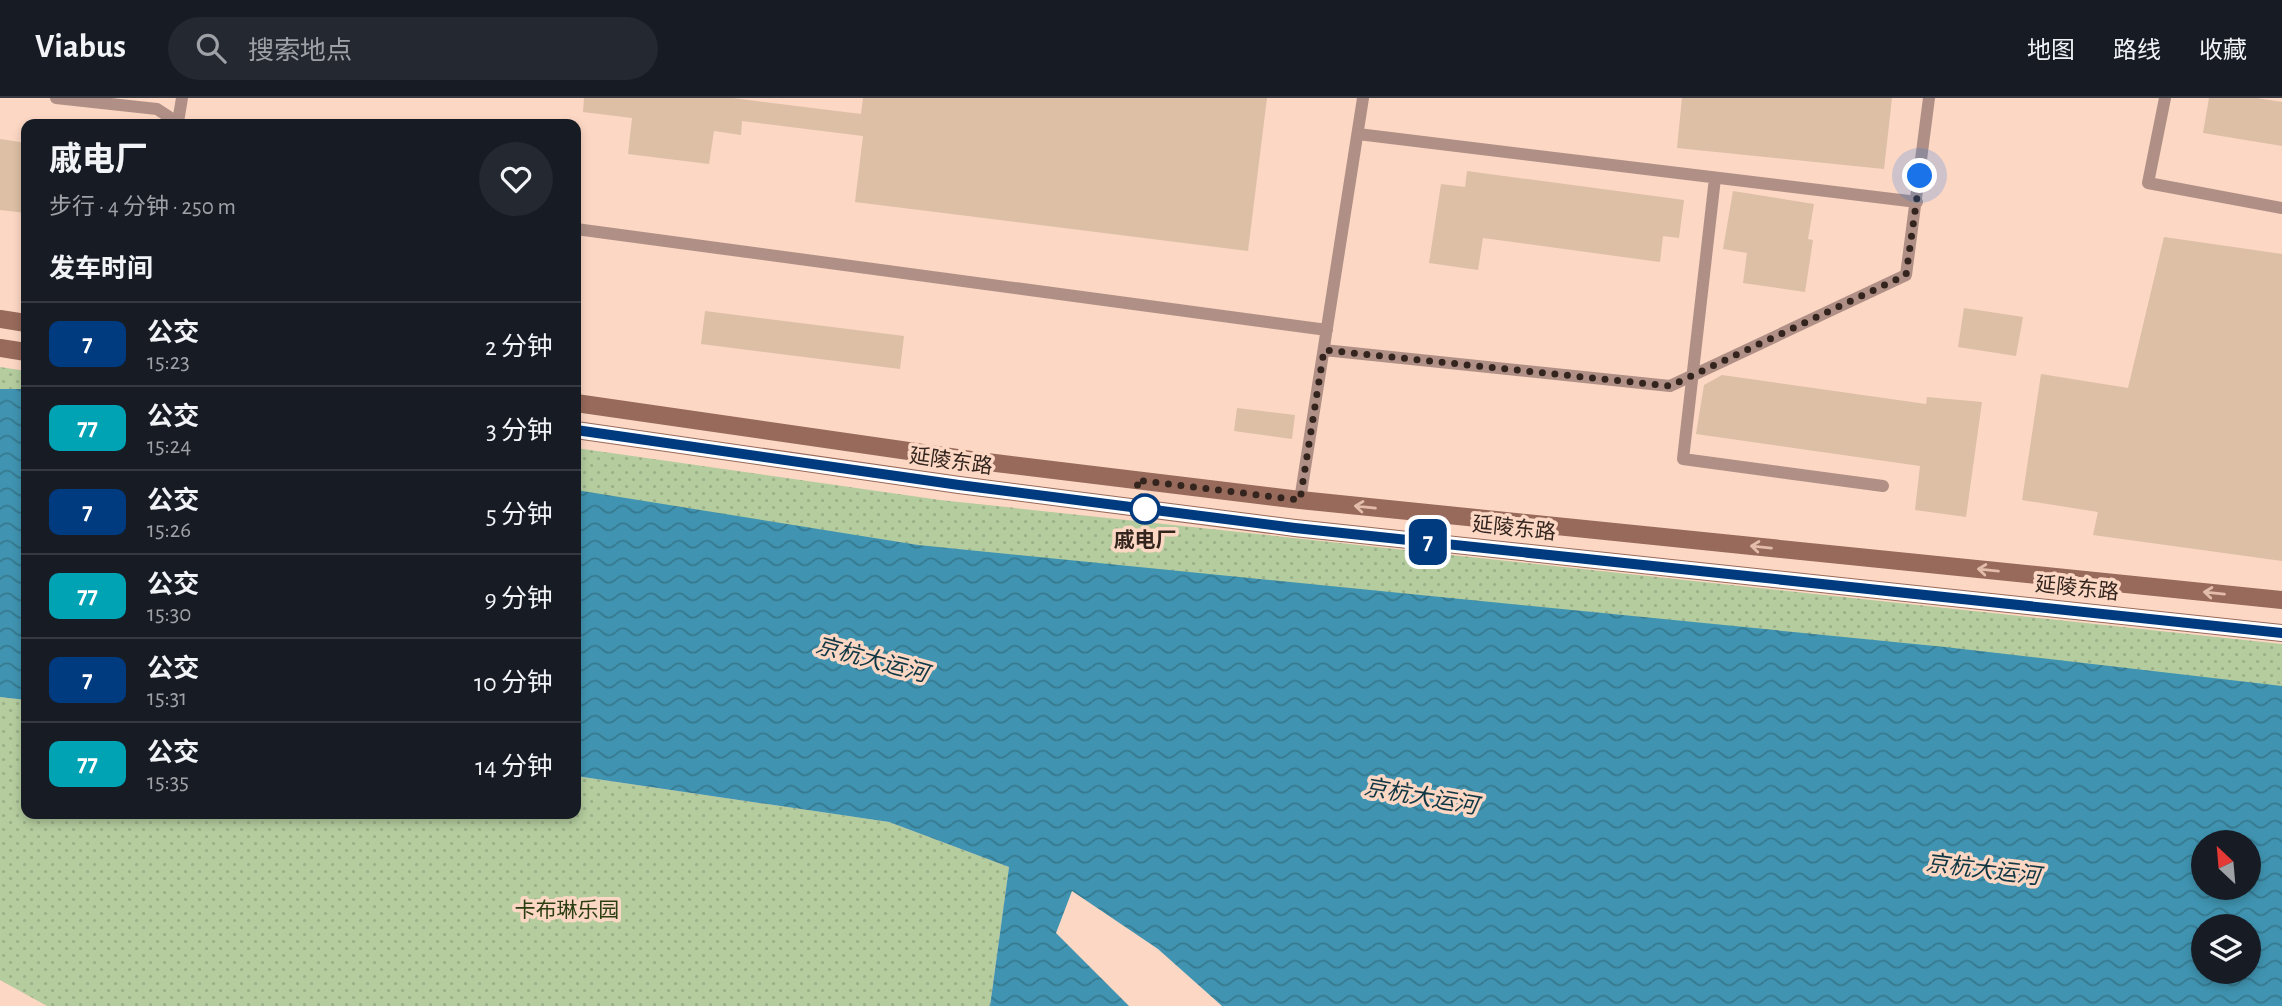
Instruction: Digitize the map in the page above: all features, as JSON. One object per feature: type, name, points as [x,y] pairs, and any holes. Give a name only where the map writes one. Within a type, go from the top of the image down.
[{"type":"main road","points":[[0,319],[21,322]]},
{"type":"main road","points":[[0,348],[21,351]]},
{"type":"main road","name":"延陵东路","points":[[581,404],[971,460],[1300,500],[2282,600]]},
{"type":"main road","name":"延陵东路","points":[[581,431],[959,485],[1282,526],[2282,633]]},
{"type":"lane","points":[[56,98],[157,109],[173,119]]},
{"type":"lane","points":[[179,119],[182,98]]},
{"type":"lane","points":[[1300,500],[1363,98]]},
{"type":"lane","points":[[1324,350],[1670,386],[1906,275],[1929,98]]},
{"type":"lane","points":[[2165,98],[2148,183],[2282,208]]},
{"type":"lane","points":[[1358,134],[1917,202]]},
{"type":"lane","points":[[1715,178],[1683,459],[1883,486]]},
{"type":"lane","points":[[581,230],[1327,330]]},
{"type":"green space","points":[[0,367],[21,370],[21,412],[0,409]]},
{"type":"green space","points":[[581,449],[940,500],[2282,644],[2282,717],[939,553],[581,498]]},
{"type":"green space","name":"卡布琳乐园","points":[[0,697],[21,699],[21,819],[581,819],[581,777],[889,822],[1009,867],[990,1006],[47,1006],[0,980]]},
{"type":"water","points":[[0,389],[21,389],[21,699],[0,697]]},
{"type":"water","name":"京杭大运河","points":[[581,491],[918,545],[1945,647],[2282,686],[2282,1006],[1222,1006],[1158,949],[1072,891],[1056,933],[1129,1006],[990,1006],[1009,867],[889,822],[581,777]]},
{"type":"building","points":[[584,98],[733,98],[861,114],[863,98],[1267,98],[1248,251],[855,202],[863,136],[742,121],[741,135],[714,131],[709,164],[628,154],[632,118],[583,112]]},
{"type":"building","points":[[1682,98],[1892,98],[1884,169],[1677,148]]},
{"type":"building","points":[[2209,98],[2257,98],[2282,102],[2282,146],[2203,133]]},
{"type":"building","points":[[0,139],[21,142],[21,212],[0,210]]},
{"type":"building","points":[[1467,171],[1684,200],[1679,238],[1663,236],[1660,262],[1483,238],[1478,270],[1429,263],[1441,184],[1465,187]]},
{"type":"building","points":[[1733,191],[1814,204],[1808,239],[1813,240],[1805,292],[1743,283],[1747,253],[1723,249]]},
{"type":"building","points":[[2164,237],[2282,254],[2282,561],[2093,535],[2098,512],[2022,500],[2041,374],[2128,388]]},
{"type":"building","points":[[1964,308],[2023,317],[2016,356],[1958,347]]},
{"type":"building","points":[[705,311],[904,336],[900,369],[701,344]]},
{"type":"building","points":[[1722,375],[1926,404],[1927,397],[1982,402],[1966,517],[1915,510],[1920,466],[1696,434],[1704,385]]},
{"type":"building","points":[[1237,408],[1295,415],[1292,439],[1234,431]]},
{"type":"bus line","name":"7","points":[[581,431],[959,485],[1295,528],[2282,633]]},
{"type":"place","name":"戚电厂","points":[[1145,509]]},
{"type":"route","points":[[1145,509],[1136,480],[1300,500],[1324,350],[1670,386],[1906,275],[1920,176]]}]
